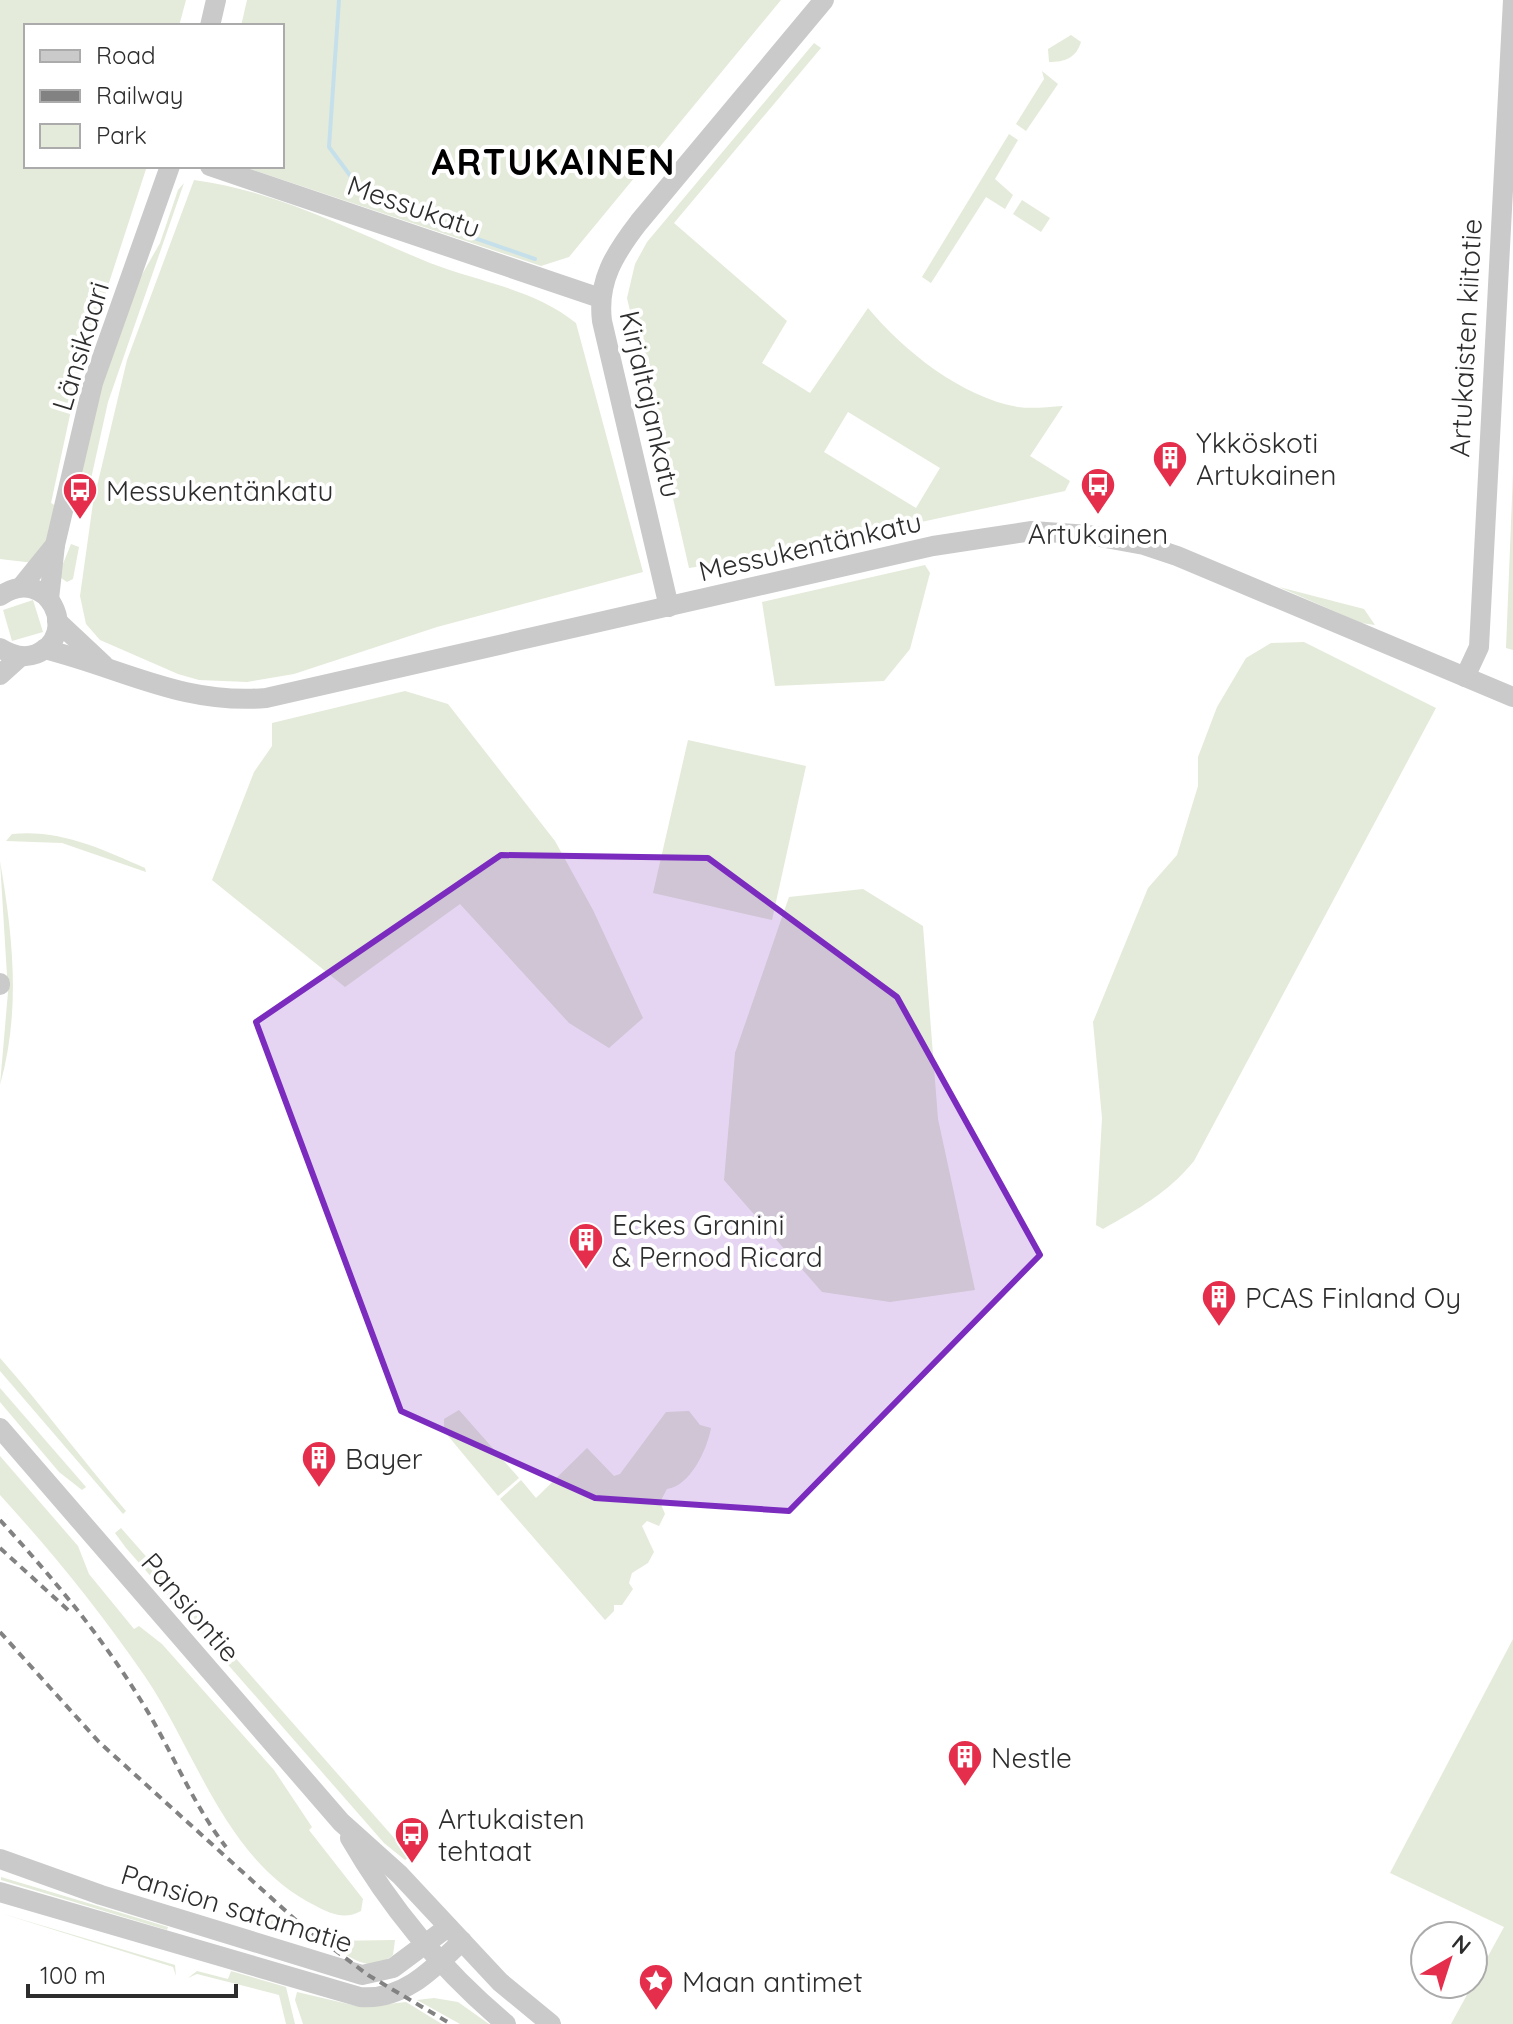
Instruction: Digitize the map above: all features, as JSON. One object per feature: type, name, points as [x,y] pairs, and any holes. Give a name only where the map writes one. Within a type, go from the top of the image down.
[{"type":"street","points":[[210,24],[216,0]]},
{"type":"street","name":"Kirjaltajankatu","points":[[669,607],[605,338],[600,298],[613,258],[639,222],[824,0]]},
{"type":"street","name":"Artukaisten kiitotie","points":[[1465,677],[1479,647],[1513,0]]},
{"type":"street","name":"Länsikaari","points":[[49,599],[55,545],[93,383],[169,168]]},
{"type":"street","name":"Messukatu","points":[[216,168],[600,298]]},
{"type":"street","name":"Messukentänkatu","points":[[44,649],[104,665],[192,696],[266,698],[967,539],[1032,531],[1089,535],[1177,556],[1513,697]]},
{"type":"street","name":"Länsikaari","points":[[6,591],[55,545]]},
{"type":"street","points":[[0,675],[21,656],[44,649],[54,636],[57,621],[49,599],[34,589],[6,591]]},
{"type":"street","name":"Messukentänkatu","points":[[57,621],[104,665]]},
{"type":"street","points":[[0,648],[21,656]]},
{"type":"street","name":"Pansiontie","points":[[0,1428],[341,1822],[400,1875],[515,1996],[551,2024]]},
{"type":"street","name":"Pansiontie","points":[[341,1822],[380,1889],[426,1945],[506,2024]]},
{"type":"street","name":"Pansion satamatie","points":[[0,1859],[101,1895],[362,1975],[393,1968],[426,1945],[455,1934]]},
{"type":"street","name":"Pansion satamatie","points":[[0,1892],[360,1997],[391,1995],[441,1961],[455,1934]]},
{"type":"highlighted area","points":[[501,855],[708,858],[897,997],[1040,1255],[789,1511],[595,1498],[401,1411],[256,1022]]},
{"type":"green space","points":[[0,0],[186,0],[180,24],[24,24],[24,168],[146,168],[78,378],[51,503],[56,506],[50,533],[34,563],[0,559]]},
{"type":"green space","points":[[247,0],[781,0],[569,257],[541,266],[247,168],[284,168],[284,24],[241,24]]},
{"type":"green space","points":[[1071,35],[1081,42],[1076,52],[1065,60],[1049,62],[1048,49]]},
{"type":"green space","points":[[814,43],[821,48],[674,223],[787,321],[762,363],[810,393],[868,308],[916,356],[955,383],[997,402],[1018,407],[1063,406],[1030,456],[1070,481],[1065,491],[819,544],[820,548],[689,568],[627,298],[635,264],[647,242]],"holes":[[[848,412],[940,468],[916,508],[824,452]]]},
{"type":"green space","points":[[1042,71],[1058,84],[1026,131],[1016,124],[1044,79]]},
{"type":"green space","points":[[1009,134],[1018,140],[995,179],[1013,195],[1005,209],[986,197],[931,283],[922,277]]},
{"type":"green space","points":[[194,180],[225,185],[285,203],[430,263],[524,294],[560,311],[576,323],[643,572],[437,627],[294,674],[247,682],[199,680],[178,674],[100,640],[86,624],[80,596],[93,503],[127,360]]},
{"type":"green space","points":[[184,183],[108,402],[85,506],[80,505],[83,460],[98,397],[131,294],[160,243],[178,190]]},
{"type":"green space","points":[[1022,200],[1050,218],[1041,232],[1013,214]]},
{"type":"green space","points":[[1513,473],[1513,650],[1506,648]]},
{"type":"green space","points":[[71,544],[79,547],[73,579],[67,582],[58,576]]},
{"type":"green space","points":[[925,565],[930,573],[910,649],[884,681],[775,686],[762,602]]},
{"type":"green space","points":[[1279,587],[1364,609],[1375,625],[1361,623]]},
{"type":"green space","points":[[33,600],[43,632],[12,641],[3,610]]},
{"type":"green space","points":[[1304,642],[1436,708],[1194,1161],[1163,1191],[1103,1229],[1096,1225],[1102,1118],[1093,1022],[1148,888],[1177,855],[1198,786],[1198,757],[1217,707],[1246,658],[1271,643]]},
{"type":"green space","points":[[405,691],[448,704],[555,841],[593,910],[643,1018],[609,1048],[569,1023],[460,904],[345,987],[212,880],[254,772],[272,746],[272,723]]},
{"type":"green space","points":[[688,740],[806,766],[772,920],[653,893]]},
{"type":"green space","points":[[12,834],[47,835],[80,842],[145,868],[146,872],[62,843],[6,841]]},
{"type":"green space","points":[[0,861],[11,945],[13,1001],[7,1057],[0,1085],[8,992]]},
{"type":"green space","points":[[863,889],[923,926],[938,1119],[975,1290],[890,1302],[822,1292],[724,1180],[735,1053],[789,897]]},
{"type":"green space","points":[[0,1358],[126,1511],[123,1514],[0,1371]]},
{"type":"green space","points":[[0,1388],[86,1487],[82,1490],[59,1472],[0,1402]]},
{"type":"green space","points":[[459,1410],[519,1478],[498,1496],[444,1431],[444,1419]]},
{"type":"green space","points":[[689,1411],[700,1425],[711,1428],[706,1446],[690,1474],[667,1489],[660,1502],[665,1514],[659,1526],[647,1521],[642,1526],[654,1552],[648,1563],[632,1573],[629,1583],[633,1589],[622,1605],[614,1605],[614,1611],[605,1620],[500,1499],[521,1480],[536,1498],[587,1448],[614,1476],[620,1474],[666,1412]]},
{"type":"green space","points":[[0,1456],[78,1546],[89,1574],[134,1629],[139,1626],[162,1644],[274,1770],[312,1827],[309,1830],[363,1899],[361,1911],[338,1915],[316,1906],[285,1886],[258,1862],[216,1803],[144,1675],[75,1582],[0,1495]]},
{"type":"green space","points":[[121,1528],[410,1856],[405,1860],[384,1843],[126,1548],[115,1533]]},
{"type":"green space","points":[[1513,1639],[1513,2024],[1451,2024],[1464,2000],[1489,2000],[1489,1954],[1504,1927],[1390,1873]]},
{"type":"green space","points":[[1,1877],[168,1927],[167,1930],[1,1880]]},
{"type":"green space","points":[[273,1912],[300,1934],[269,1929],[237,1917],[269,1916]]},
{"type":"green space","points":[[0,1913],[175,1965],[176,1976],[173,1967]]},
{"type":"green space","points":[[395,1940],[393,1955],[376,1964],[359,1962],[328,1941]]},
{"type":"green space","points":[[197,1971],[228,1979],[231,1971],[286,1987],[295,2024],[286,2024],[279,1995],[197,1974],[188,1978]]},
{"type":"green space","points":[[297,1992],[361,2007],[406,2002],[442,2024],[303,2024],[295,2000]]},
{"type":"green space","points":[[434,1998],[458,2002],[489,2024],[460,2024],[417,2000]]},
{"type":"waterway","points":[[339,0],[329,147],[369,201],[535,259]]},
{"type":"railway","points":[[0,1520],[56,1584],[108,1651],[140,1699],[202,1812],[226,1847]]},
{"type":"railway","points":[[0,1548],[68,1610]]},
{"type":"railway","points":[[0,1632],[99,1742],[299,1923],[368,1975],[451,2024]]},
{"type":"place","name":"Ykköskoti Artukainen","points":[[1170,489]]},
{"type":"place","name":"Artukainen","points":[[1098,516]]},
{"type":"place","name":"Messukentänkatu","points":[[80,521]]},
{"type":"place","name":"Eckes Granini & Pernod Ricard","points":[[586,1271]]},
{"type":"place","name":"PCAS Finland Oy","points":[[1219,1328]]},
{"type":"place","name":"Bayer","points":[[319,1489]]},
{"type":"place","name":"Nestle","points":[[965,1788]]},
{"type":"place","name":"Artukaisten tehtaat","points":[[412,1865]]},
{"type":"place","name":"Maan antimet","points":[[656,2012]]},
{"type":"district","name":"ARTUKAINEN","points":[[554,161]]}]
